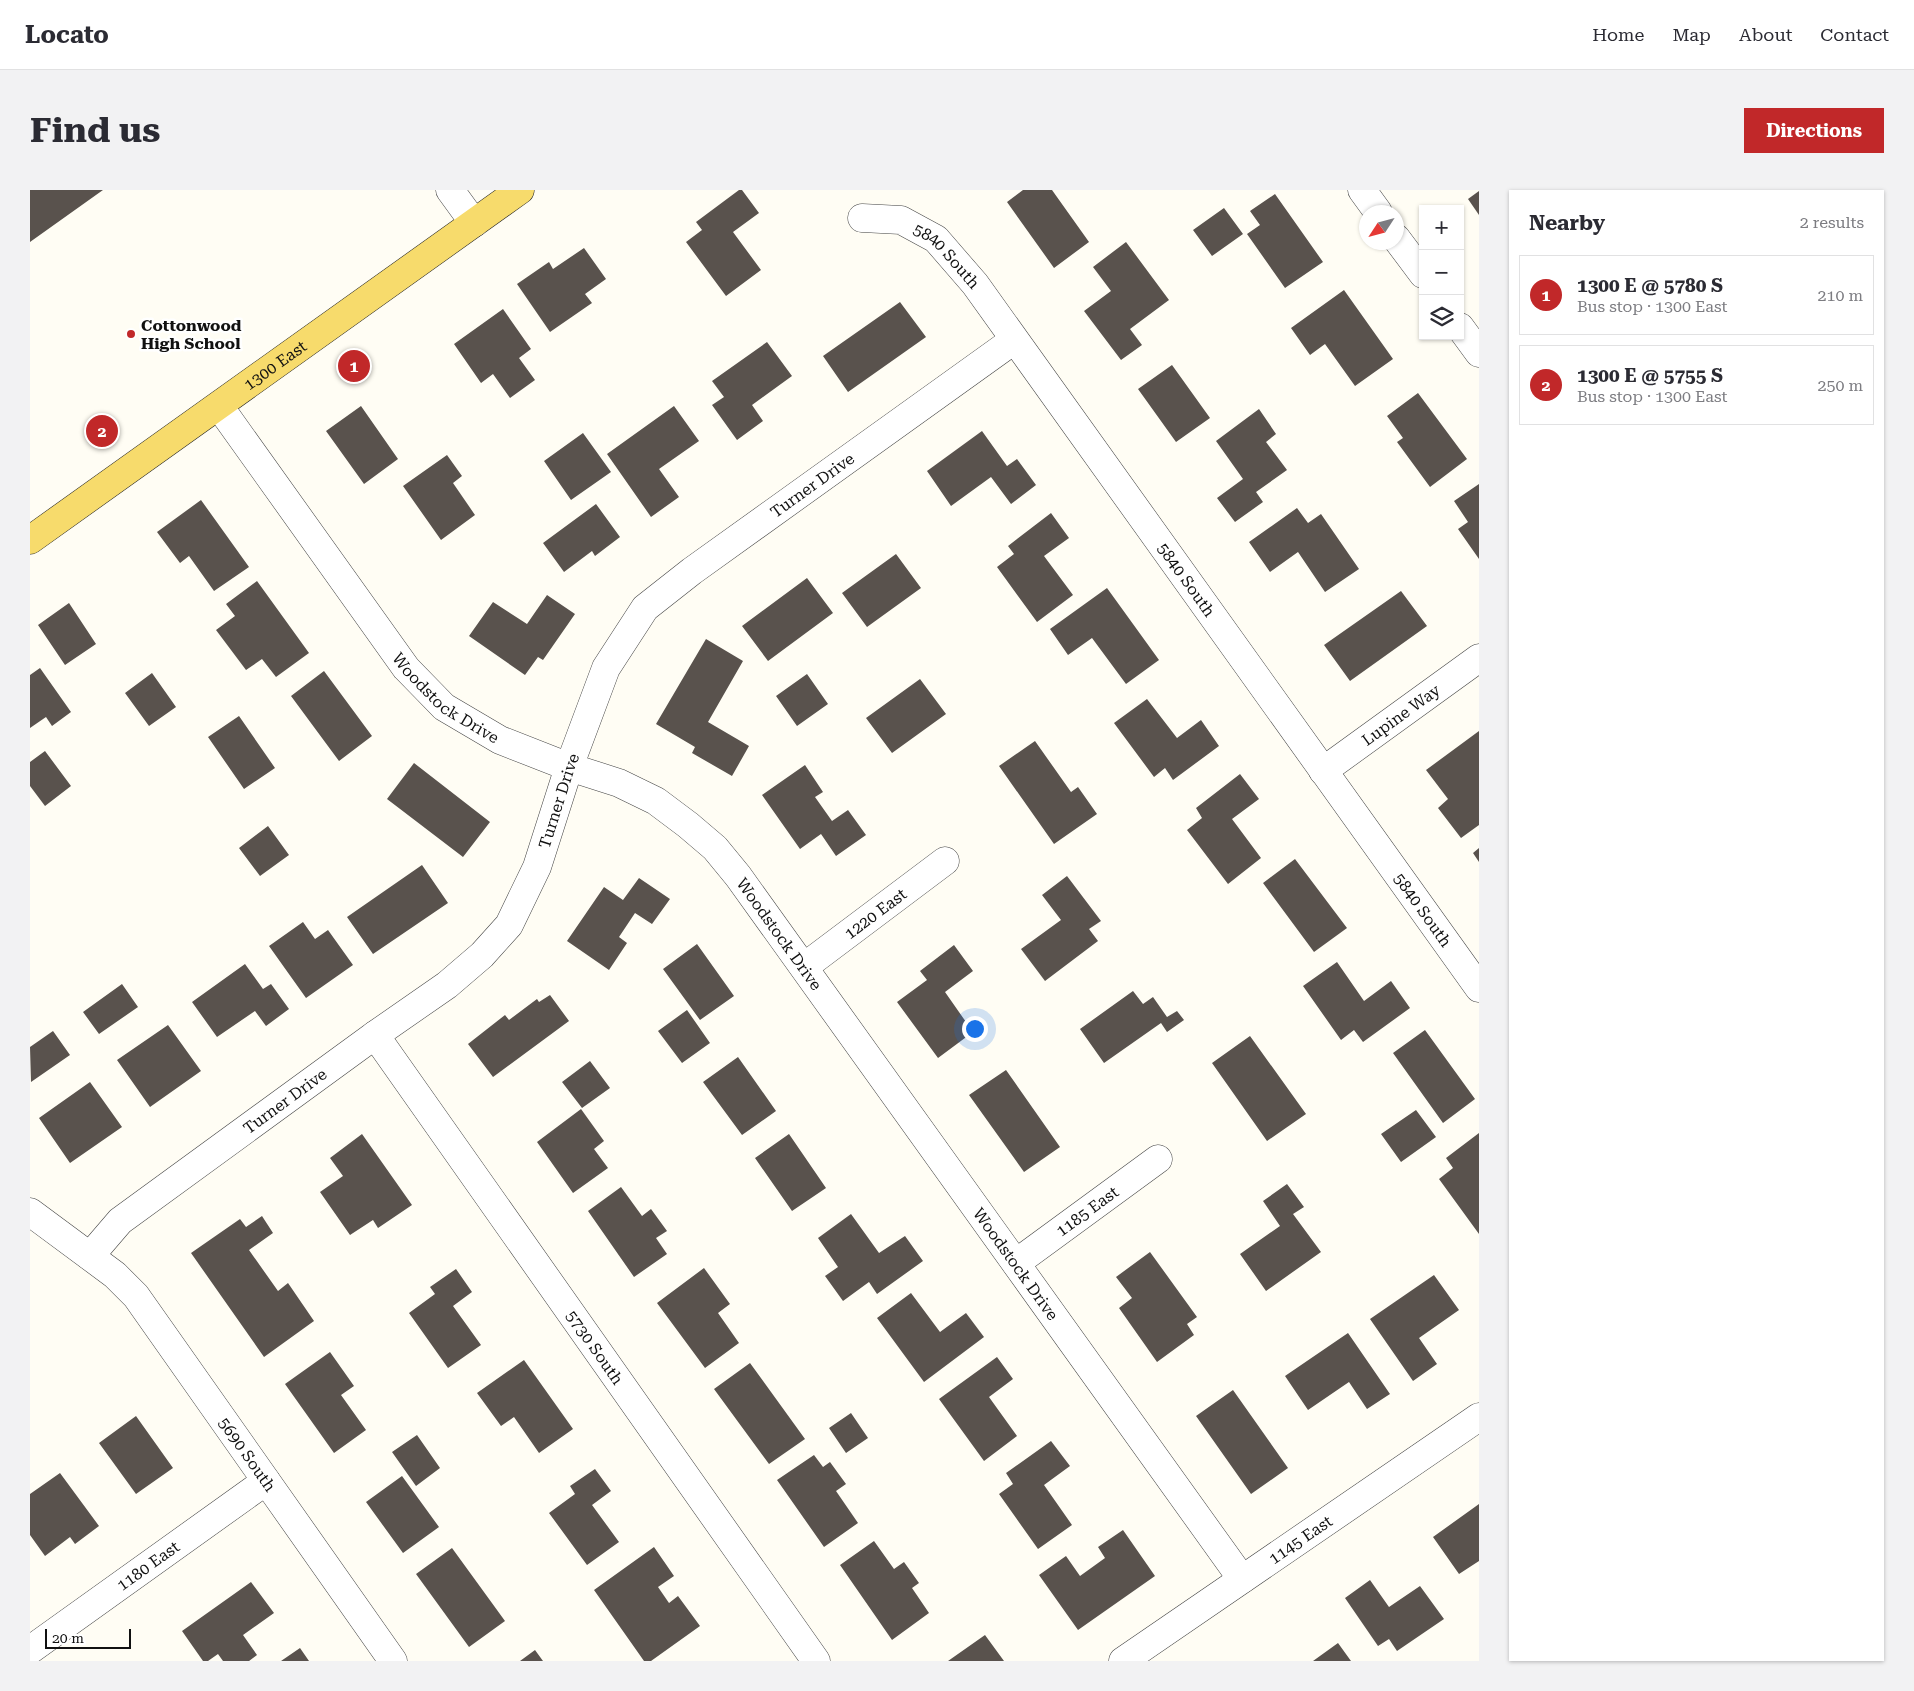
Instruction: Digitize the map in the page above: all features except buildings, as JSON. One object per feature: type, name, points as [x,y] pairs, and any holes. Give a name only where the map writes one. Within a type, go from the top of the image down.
[{"type":"main road","name":"1300 East","points":[[30,540],[520,190]]},
{"type":"street","points":[[450,190],[474,223]]},
{"type":"street","points":[[1362,190],[1373,205]]},
{"type":"street","name":"5840 South","points":[[862,218],[901,220],[936,239],[975,284],[1479,988]]},
{"type":"street","points":[[1404,249],[1419,269]]},
{"type":"street","points":[[1464,332],[1479,353]]},
{"type":"street","name":"Turner Drive","points":[[90,1256],[120,1221],[375,1035],[447,985],[482,955],[509,925],[537,867],[569,767],[606,668],[645,608],[692,571],[1014,340]]},
{"type":"street","name":"Woodstock Drive","points":[[219,406],[406,668],[444,707],[500,740],[569,767],[619,783],[656,801],[715,848],[738,876],[804,966],[1242,1579]]},
{"type":"street","name":"Lupine Way","points":[[1323,771],[1479,658]]},
{"type":"street","name":"1220 East","points":[[804,966],[945,861]]},
{"type":"street","name":"5730 South","points":[[375,1035],[816,1661]]},
{"type":"street","name":"1185 East","points":[[1016,1264],[1158,1159]]},
{"type":"street","name":"5690 South","points":[[30,1212],[115,1275],[136,1296],[393,1661]]},
{"type":"street","name":"1145 East","points":[[1123,1661],[1479,1417]]},
{"type":"street","name":"1180 East","points":[[30,1650],[266,1481]]},
{"type":"place","name":"Cottonwood High School","points":[[131,334]]},
{"type":"place","name":"1300 E @ 5780 S","points":[[354,366]]},
{"type":"place","name":"1300 E @ 5755 S","points":[[102,431]]}]
